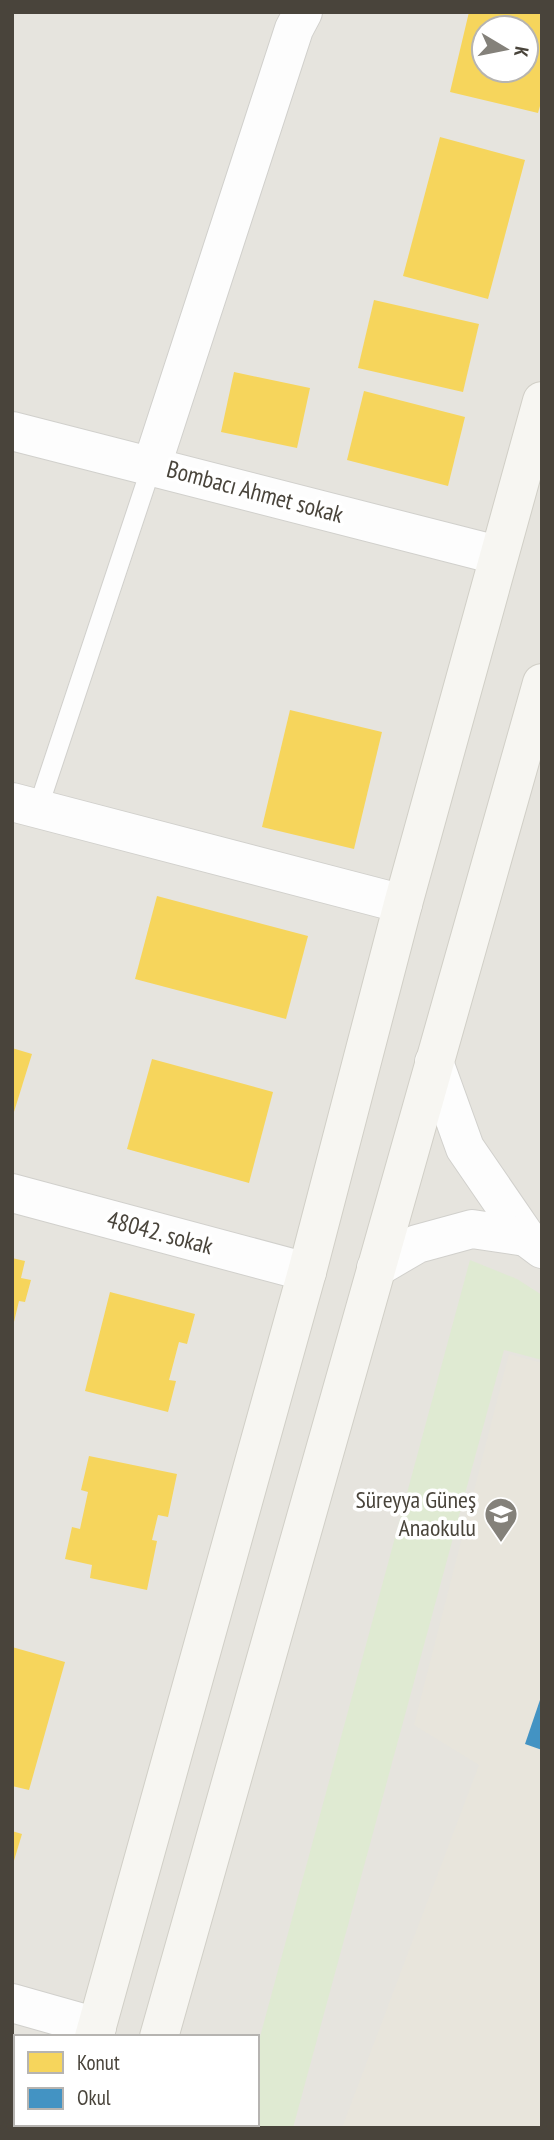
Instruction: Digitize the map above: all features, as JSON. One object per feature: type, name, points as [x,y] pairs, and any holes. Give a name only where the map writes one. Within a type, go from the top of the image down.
[{"type":"main road","points":[[95,2032],[307,1272],[497,555],[542,401]]},
{"type":"main road","points":[[160,2035],[542,683]]},
{"type":"street","points":[[152,465],[294,29],[303,12]]},
{"type":"street","name":"Bombacı Ahmet sokak","points":[[12,431],[497,555]]},
{"type":"street","points":[[25,807],[403,904]]},
{"type":"street","points":[[434,1062],[465,1148],[534,1243]]},
{"type":"street","name":"48042. sokak","points":[[12,1193],[307,1272]]},
{"type":"street","points":[[376,1268],[417,1244],[472,1229],[534,1243]]},
{"type":"street","points":[[12,2003],[95,2032]]},
{"type":"lane","points":[[25,807],[152,465]]},
{"type":"shaded area","points":[[12,12],[542,12],[542,2128],[12,2128]]},
{"type":"shaded area","points":[[509,1354],[542,1363],[542,2128],[342,2128],[479,1765],[414,1725]]},
{"type":"green space","points":[[470,1260],[517,1279],[542,1295],[542,1360],[504,1350],[293,2128],[236,2128],[259,2126],[259,2041]]},
{"type":"building: Konut","points":[[469,12],[542,12],[542,99],[538,113],[450,92]]},
{"type":"building: Konut","points":[[440,137],[525,160],[488,299],[403,276]]},
{"type":"building: Konut","points":[[374,300],[479,324],[463,392],[358,368]]},
{"type":"building: Konut","points":[[234,372],[310,388],[297,448],[221,432]]},
{"type":"building: Konut","points":[[364,391],[465,417],[448,486],[347,460]]},
{"type":"building: Konut","points":[[290,710],[382,732],[354,849],[262,827]]},
{"type":"building: Konut","points":[[157,896],[308,936],[286,1019],[135,979]]},
{"type":"building: Konut","points":[[12,1048],[32,1054],[13,1115],[12,1115]]},
{"type":"building: Konut","points":[[152,1059],[273,1092],[249,1183],[127,1149]]},
{"type":"building: Konut","points":[[12,1258],[25,1261],[21,1278],[31,1280],[25,1302],[19,1301],[13,1326]]},
{"type":"building: Konut","points":[[110,1292],[195,1314],[187,1344],[179,1342],[169,1380],[176,1381],[168,1412],[85,1391]]},
{"type":"building: Konut","points":[[89,1456],[177,1474],[168,1517],[158,1515],[152,1540],[157,1541],[147,1590],[90,1578],[92,1565],[65,1559],[72,1527],[80,1529],[88,1492],[81,1490]]},
{"type":"building: Konut","points":[[12,1647],[65,1662],[29,1790],[12,1786]]},
{"type":"building: Konut","points":[[12,1831],[22,1834],[13,1864],[12,1864]]},
{"type":"building: Okul","points":[[542,1697],[542,1750],[525,1744]]},
{"type":"place","name":"Süreyya Güneş Anaokulu","points":[[501,1544]]}]
